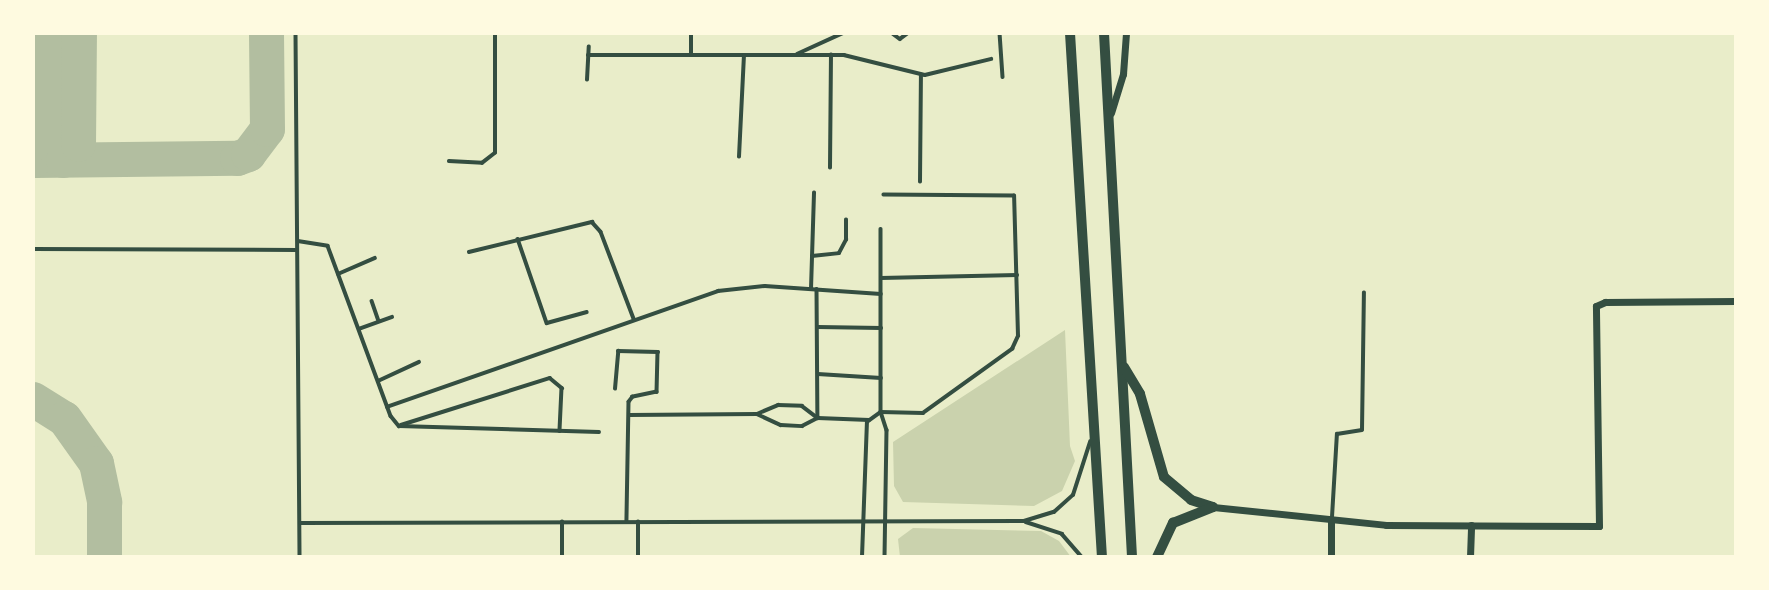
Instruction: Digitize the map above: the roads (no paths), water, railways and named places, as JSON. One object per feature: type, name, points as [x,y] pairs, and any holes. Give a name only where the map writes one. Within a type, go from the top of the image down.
[{"type":"highway","points":[[1070,33],[1101,557]]},
{"type":"highway","points":[[1104,33],[1132,557]]},
{"type":"highway","points":[[1123,365],[1140,394],[1164,477],[1191,500],[1213,507]]},
{"type":"highway","points":[[1157,557],[1173,523],[1213,507]]},
{"type":"street","points":[[1109,120],[1123,74],[1126,33]]},
{"type":"street","points":[[1213,507],[1331,519],[1471,525],[1599,526],[1599,302],[1736,301]]},
{"type":"street","points":[[1331,519],[1331,557]]},
{"type":"street","points":[[1470,557],[1471,525]]},
{"type":"lane","points":[[296,33],[300,557]]},
{"type":"lane","points":[[449,161],[482,163],[495,153],[495,33]]},
{"type":"lane","points":[[691,33],[691,55]]},
{"type":"lane","points":[[793,56],[843,33]]},
{"type":"lane","points":[[892,33],[900,39],[908,33]]},
{"type":"lane","points":[[1000,33],[1003,77]]},
{"type":"lane","points":[[587,80],[589,47]]},
{"type":"lane","points":[[589,55],[831,55],[869,59],[921,74],[991,59]]},
{"type":"lane","points":[[739,158],[744,55]]},
{"type":"lane","points":[[830,168],[831,55]]},
{"type":"lane","points":[[920,182],[921,74]]},
{"type":"lane","points":[[811,289],[814,193]]},
{"type":"lane","points":[[862,557],[863,436],[869,420],[881,412],[923,413],[1012,349],[1018,336],[1017,203],[1012,194],[884,195]]},
{"type":"lane","points":[[812,256],[830,257],[842,250],[846,220]]},
{"type":"lane","points":[[468,252],[583,222],[596,224],[634,319]]},
{"type":"lane","points":[[881,229],[881,412],[887,425],[885,557]]},
{"type":"lane","points":[[518,239],[547,323],[587,312]]},
{"type":"lane","points":[[298,241],[326,244],[387,407],[399,426]]},
{"type":"lane","points":[[33,249],[298,250]]},
{"type":"lane","points":[[338,274],[375,258]]},
{"type":"lane","points":[[881,278],[1017,275]]},
{"type":"lane","points":[[387,407],[729,288],[817,289],[881,294]]},
{"type":"lane","points":[[817,289],[818,418]]},
{"type":"lane","points":[[1331,519],[1337,434],[1362,430],[1364,293]]},
{"type":"lane","points":[[372,301],[379,321]]},
{"type":"lane","points":[[359,329],[391,317]]},
{"type":"lane","points":[[818,327],[881,328]]},
{"type":"lane","points":[[615,389],[618,351],[659,352],[659,389],[653,395],[633,397],[629,415],[627,522]]},
{"type":"lane","points":[[378,381],[418,362]]},
{"type":"lane","points":[[818,374],[881,378]]},
{"type":"lane","points":[[399,426],[550,378],[562,388],[560,431]]},
{"type":"lane","points":[[629,415],[757,414],[775,406],[798,406],[818,418],[869,420]]},
{"type":"lane","points":[[757,414],[781,425],[802,426],[818,418]]},
{"type":"lane","points":[[399,426],[598,432]]},
{"type":"lane","points":[[300,523],[1024,521],[1054,512],[1073,495],[1094,427]]},
{"type":"lane","points":[[1024,521],[1062,534],[1082,557]]},
{"type":"lane","points":[[562,522],[562,557]]},
{"type":"lane","points":[[638,522],[638,557]]}]
